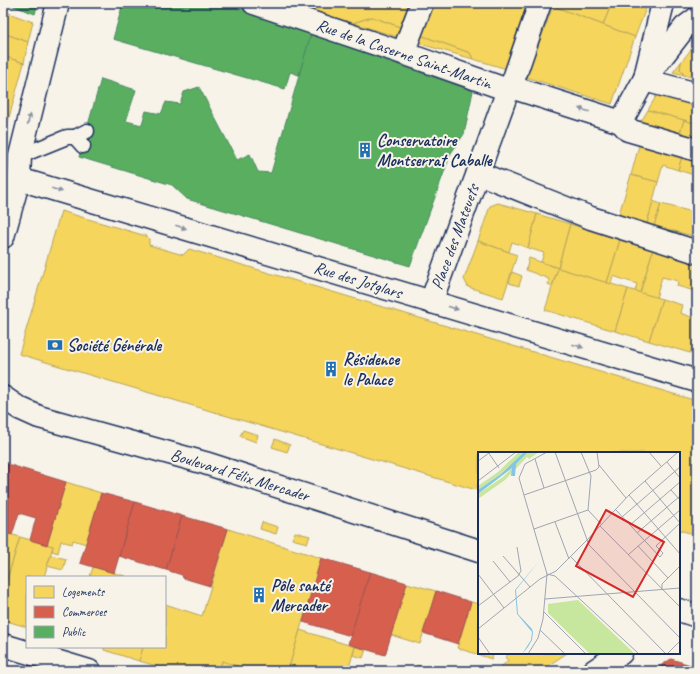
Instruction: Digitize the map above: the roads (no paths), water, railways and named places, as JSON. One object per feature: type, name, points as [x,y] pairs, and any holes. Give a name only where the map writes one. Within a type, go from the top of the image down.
[{"type":"street","points":[[3,237],[19,179],[12,154],[58,3]]},
{"type":"street","name":"Rue de la Caserne Saint-Martin","points":[[254,3],[298,10],[403,53],[510,88]]},
{"type":"street","points":[[403,53],[422,3]]},
{"type":"street","name":"Place des Mateuets","points":[[431,302],[540,3]]},
{"type":"street","points":[[644,80],[663,3]]},
{"type":"street","points":[[621,122],[644,80],[685,28],[697,18]]},
{"type":"street","points":[[644,80],[697,94]]},
{"type":"street","points":[[510,88],[621,122],[628,130],[697,150]]},
{"type":"street","name":"Place des Mateuets","points":[[478,173],[591,218],[697,252]]},
{"type":"street","name":"Rue des Jotglars","points":[[19,179],[697,381]]},
{"type":"street","name":"Boulevard Félix Mercader","points":[[3,397],[19,408],[39,417],[205,463],[478,551]]},
{"type":"street","points":[[3,645],[89,671]]},
{"type":"street","points":[[594,671],[620,654]]},
{"type":"lane","points":[[12,154],[67,137],[81,138]]},
{"type":"place","name":"Conservatoire Montserrat Caballe","points":[[365,150]]},
{"type":"place","name":"Société Générale","points":[[55,345]]},
{"type":"place","name":"Résidence le Palace","points":[[331,369]]},
{"type":"place","name":"Pôle santé Mercader","points":[[259,595]]}]
